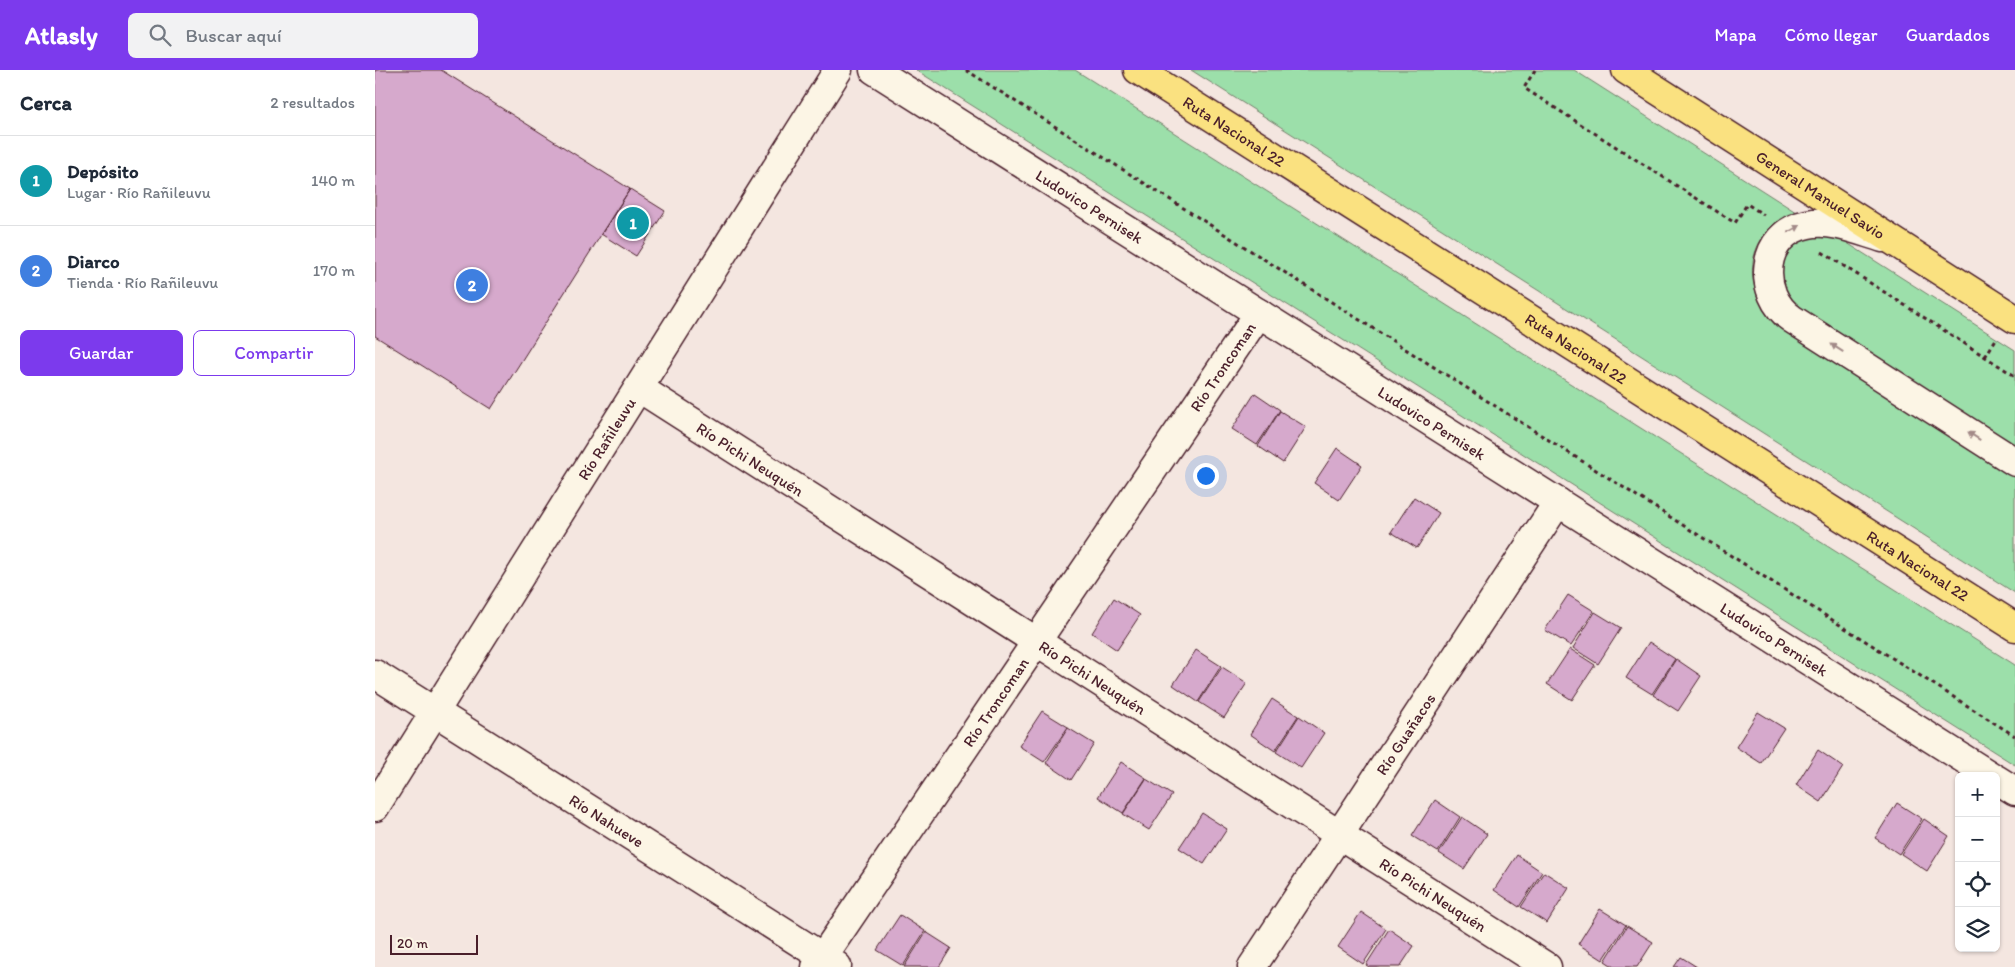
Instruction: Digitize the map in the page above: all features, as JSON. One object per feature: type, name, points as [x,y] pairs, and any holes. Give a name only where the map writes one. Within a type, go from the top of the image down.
[{"type":"main road","name":"Ruta Nacional 22","points":[[1138,70],[2015,627]]},
{"type":"main road","name":"General Manuel Savio","points":[[1626,70],[1891,240],[2006,329]]},
{"type":"street","name":"Río Rañileuvu","points":[[375,807],[838,70]]},
{"type":"street","name":"Ludovico Pernisek","points":[[873,70],[1985,772]]},
{"type":"street","points":[[1891,240],[1833,224],[1819,222],[1799,226],[1787,233],[1778,243],[1769,261],[1768,281],[1774,300],[1782,311],[1793,319],[2015,462]]},
{"type":"street","name":"Río Troncoman","points":[[826,964],[1036,642],[1259,313]]},
{"type":"street","name":"Río Pichi Neuquén","points":[[639,388],[1547,967]]},
{"type":"street","name":"Río Guañacos","points":[[1252,967],[1557,502]]},
{"type":"street","name":"Río Nahueve","points":[[375,674],[826,964]]},
{"type":"street","points":[[2000,782],[2015,791]]},
{"type":"path","points":[[966,70],[2015,736]]},
{"type":"path","points":[[1535,70],[1524,88],[1727,218],[1735,223],[1747,204],[1770,218]]},
{"type":"path","points":[[1818,250],[2015,376]]},
{"type":"path","points":[[1985,357],[2006,329]]},
{"type":"green space","points":[[916,70],[1075,70],[2015,665],[2015,765]]},
{"type":"green space","points":[[1191,70],[1574,70],[1799,214],[1778,223],[1759,244],[1752,270],[1758,297],[1774,320],[2015,475],[2015,593]]},
{"type":"green space","points":[[1812,235],[1839,238],[2015,350],[2015,445],[1794,303],[1781,290],[1778,278],[1786,254],[1795,243]]},
{"type":"building","points":[[375,70],[441,70],[630,189],[491,409],[375,336]]},
{"type":"building","points":[[630,189],[665,211],[636,256],[601,234]]},
{"type":"building","points":[[1255,393],[1280,410],[1257,445],[1232,429]]},
{"type":"building","points":[[1280,411],[1306,427],[1283,463],[1258,446]]},
{"type":"building","points":[[1337,448],[1362,465],[1339,500],[1314,483]]},
{"type":"building","points":[[1414,497],[1439,513],[1417,548],[1391,532]]},
{"type":"building","points":[[1568,595],[1594,611],[1571,646],[1545,630]]},
{"type":"building","points":[[1114,598],[1140,615],[1117,650],[1092,633]]},
{"type":"building","points":[[1595,612],[1621,628],[1598,664],[1573,648]]},
{"type":"building","points":[[1649,642],[1675,659],[1652,694],[1626,678]]},
{"type":"building","points":[[1570,649],[1595,665],[1572,700],[1547,684]]},
{"type":"building","points":[[1196,650],[1221,666],[1198,702],[1173,685]]},
{"type":"building","points":[[1676,659],[1701,676],[1678,711],[1653,695]]},
{"type":"building","points":[[1222,667],[1247,683],[1224,718],[1199,702]]},
{"type":"building","points":[[1272,699],[1298,716],[1275,751],[1250,734]]},
{"type":"building","points":[[1042,711],[1068,727],[1044,762],[1019,746]]},
{"type":"building","points":[[1758,712],[1784,728],[1761,763],[1736,747]]},
{"type":"building","points":[[1299,716],[1324,733],[1301,768],[1276,752]]},
{"type":"building","points":[[1068,728],[1094,744],[1071,780],[1046,763]]},
{"type":"building","points":[[1818,750],[1843,767],[1821,802],[1796,785]]},
{"type":"building","points":[[1121,762],[1146,778],[1123,813],[1098,797]]},
{"type":"building","points":[[1146,779],[1172,795],[1149,830],[1123,814]]},
{"type":"building","points":[[1435,800],[1460,817],[1438,852],[1412,836]]},
{"type":"building","points":[[1897,803],[1922,819],[1899,854],[1875,838]]},
{"type":"building","points":[[1202,813],[1227,829],[1204,864],[1179,848]]},
{"type":"building","points":[[1462,817],[1487,834],[1464,869],[1439,853]]},
{"type":"building","points":[[1924,819],[1949,836],[1927,871],[1901,854]]},
{"type":"building","points":[[1517,855],[1542,872],[1519,907],[1494,890]]},
{"type":"building","points":[[1544,872],[1569,888],[1547,923],[1521,907]]},
{"type":"building","points":[[1600,909],[1626,925],[1603,960],[1578,944]]},
{"type":"building","points":[[1361,912],[1386,929],[1363,964],[1338,947]]},
{"type":"building","points":[[900,915],[925,931],[903,966],[877,950]]},
{"type":"building","points":[[1627,926],[1653,942],[1637,967],[1614,967],[1605,961]]},
{"type":"building","points":[[1389,929],[1414,946],[1400,967],[1369,967],[1366,965]]},
{"type":"building","points":[[926,932],[951,948],[939,967],[904,967]]},
{"type":"building","points":[[1681,957],[1697,967],[1674,967]]},
{"type":"place","name":"Depósito","points":[[633,223]]},
{"type":"place","name":"Diarco","points":[[472,285]]}]
